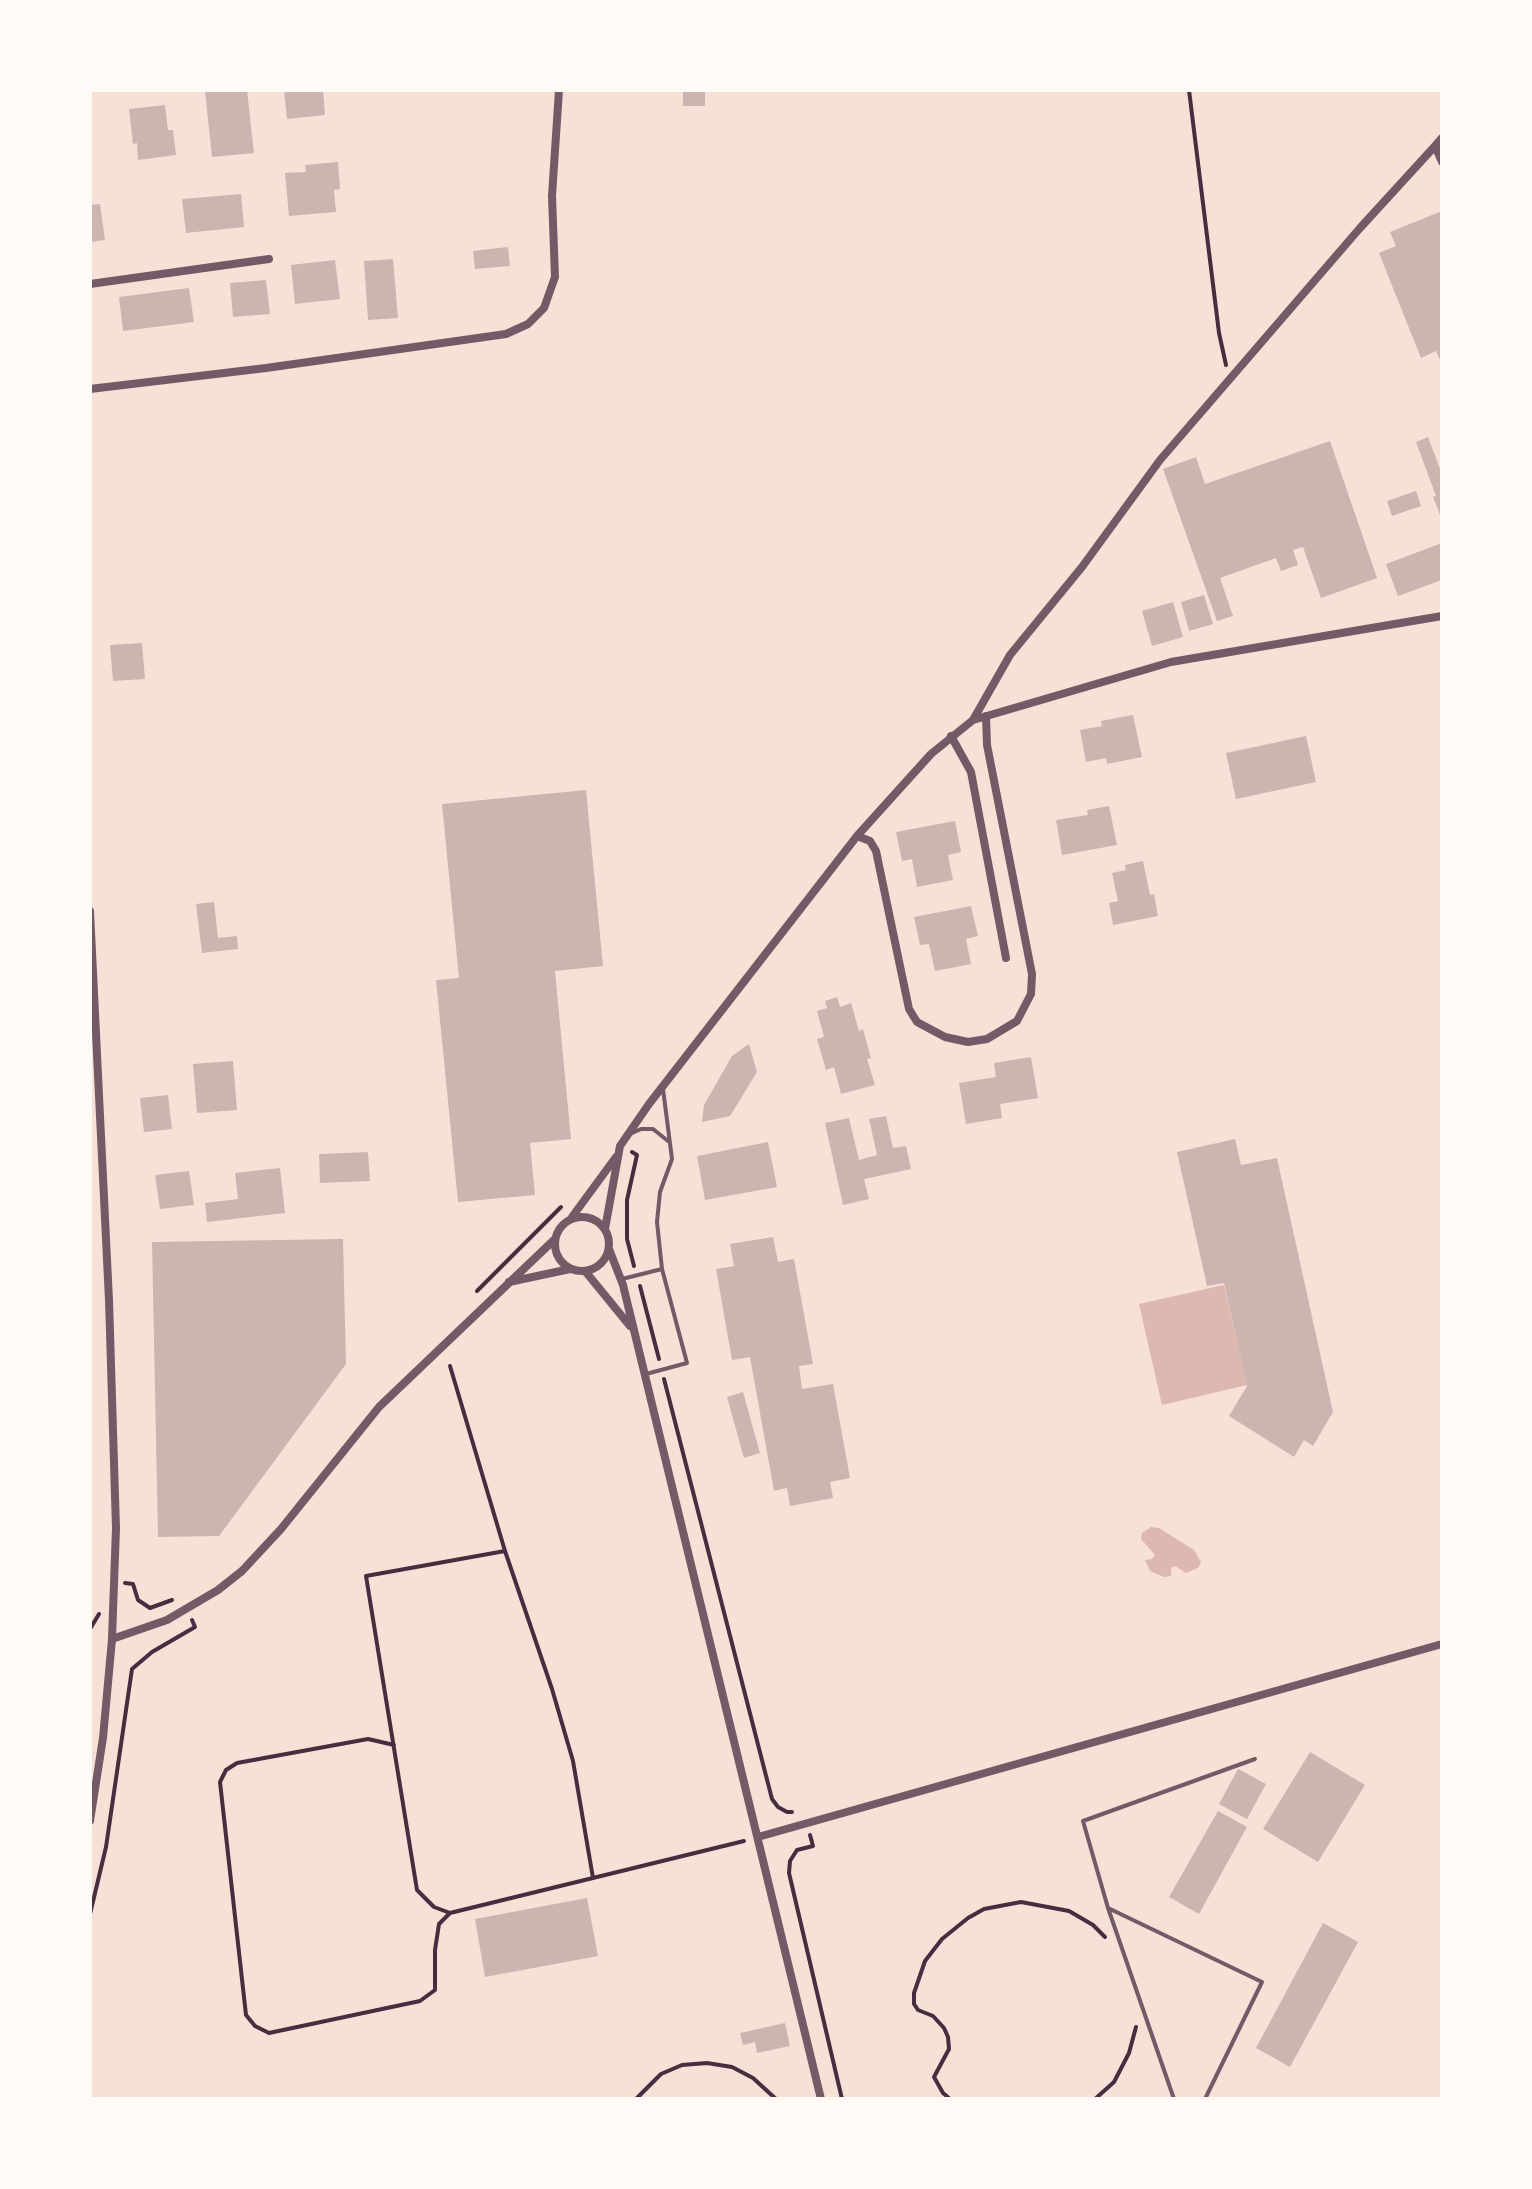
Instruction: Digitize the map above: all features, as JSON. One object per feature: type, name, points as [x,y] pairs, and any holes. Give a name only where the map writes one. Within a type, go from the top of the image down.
[{"type":"street","points":[[90,389],[491,336],[528,324],[541,313],[555,277],[552,196],[559,90]]},
{"type":"street","points":[[973,720],[1010,655],[1082,567],[1160,460],[1442,138]]},
{"type":"street","points":[[1435,146],[1442,162]]},
{"type":"street","points":[[90,284],[269,259]]},
{"type":"street","points":[[112,1639],[158,1624],[186,1609],[218,1590],[250,1563],[379,1407],[555,1239],[663,1086],[857,836],[951,736],[973,720],[1171,662],[1442,616]]},
{"type":"street","points":[[857,836],[870,841],[876,851],[909,1009],[917,1022],[945,1037],[968,1042],[987,1039],[1017,1021],[1031,994],[1032,974],[987,745],[986,716]]},
{"type":"street","points":[[951,736],[971,772],[1006,958]]},
{"type":"street","points":[[90,911],[116,1497],[112,1639],[102,1753],[90,1821]]},
{"type":"street","points":[[619,1150],[605,1229],[609,1249],[621,1279],[821,2099]]},
{"type":"street","points":[[572,1218],[590,1217],[605,1229]]},
{"type":"street","points":[[555,1239],[558,1256],[570,1269]]},
{"type":"street","points":[[508,1282],[570,1269],[585,1271],[600,1264],[609,1249]]},
{"type":"street","points":[[585,1271],[632,1329]]},
{"type":"street","points":[[758,1837],[1442,1644]]},
{"type":"lane","points":[[643,1374],[687,1363],[662,1269],[657,1222],[660,1192],[672,1159],[663,1086]]},
{"type":"lane","points":[[628,1135],[641,1129],[653,1129],[669,1141]]},
{"type":"lane","points":[[621,1279],[662,1269]]},
{"type":"lane","points":[[1174,2099],[1108,1908],[1083,1821],[1255,1759]]},
{"type":"lane","points":[[1108,1908],[1262,1982],[1205,2099]]},
{"type":"path","points":[[1189,90],[1219,333],[1229,380]]},
{"type":"path","points":[[619,1150],[637,1155],[627,1200],[627,1239],[772,1799],[787,1812],[804,1811],[813,1846],[797,1850],[790,1861],[789,1873],[842,2099]]},
{"type":"path","points":[[469,1300],[564,1203]]},
{"type":"path","points":[[450,1366],[505,1551],[573,1761],[593,1878]]},
{"type":"path","points":[[450,1913],[434,1907],[417,1890],[366,1576],[505,1551]]},
{"type":"path","points":[[90,1914],[106,1847],[132,1669],[152,1652],[195,1627],[179,1597],[150,1608],[138,1600],[133,1584],[114,1582]]},
{"type":"path","points":[[394,1745],[368,1739],[237,1763],[226,1770],[220,1782],[246,2015],[255,2026],[269,2033],[420,2001],[435,1990],[435,1950],[439,1924],[450,1913],[758,1837]]},
{"type":"path","points":[[950,2099],[934,2077],[949,2049],[948,2037],[933,2016],[918,2010],[914,2004],[914,1993],[925,1961],[942,1939],[960,1923],[984,1909],[1021,1902],[1069,1911],[1093,1925],[1106,1938]]},
{"type":"path","points":[[1095,2099],[1114,2082],[1129,2053],[1142,2005]]},
{"type":"path","points":[[636,2099],[661,2074],[682,2065],[707,2063],[732,2067],[753,2078],[776,2099]]},
{"type":"shaded area","points":[[1224,1285],[1247,1385],[1162,1405],[1139,1304]]},
{"type":"shaded area","points":[[1151,1527],[1159,1528],[1194,1550],[1201,1562],[1198,1568],[1186,1573],[1175,1566],[1171,1568],[1171,1576],[1164,1577],[1150,1571],[1145,1560],[1155,1555],[1141,1539],[1142,1533]]},
{"type":"building","points":[[247,90],[254,153],[212,157],[205,91]]},
{"type":"building","points":[[284,90],[323,90],[325,115],[287,119]]},
{"type":"building","points":[[683,90],[705,90],[705,106],[683,106]]},
{"type":"building","points":[[165,105],[168,130],[173,130],[176,155],[138,160],[129,109]]},
{"type":"building","points":[[338,162],[340,189],[334,190],[336,212],[289,216],[285,173],[306,172],[305,165]]},
{"type":"building","points":[[241,194],[244,227],[186,233],[182,199]]},
{"type":"building","points":[[100,204],[105,240],[90,242],[90,205]]},
{"type":"building","points":[[1442,211],[1440,360],[1436,351],[1421,358],[1379,253],[1396,246],[1390,232]]},
{"type":"building","points":[[508,247],[510,266],[475,269],[473,251]]},
{"type":"building","points":[[393,259],[398,318],[368,320],[364,261]]},
{"type":"building","points":[[335,260],[340,299],[295,304],[291,265]]},
{"type":"building","points":[[266,280],[270,314],[233,317],[230,283]]},
{"type":"building","points":[[189,288],[194,322],[123,331],[119,297]]},
{"type":"building","points":[[1428,437],[1442,474],[1442,520],[1416,442]]},
{"type":"building","points":[[1330,441],[1377,578],[1321,598],[1303,547],[1293,550],[1298,565],[1281,571],[1276,558],[1220,578],[1233,616],[1217,621],[1163,469],[1196,457],[1205,484]]},
{"type":"building","points":[[1416,491],[1421,506],[1392,516],[1387,501]]},
{"type":"building","points":[[1442,543],[1442,580],[1398,596],[1386,564]]},
{"type":"building","points":[[1204,595],[1213,624],[1189,631],[1181,602]]},
{"type":"building","points":[[1173,602],[1183,637],[1152,646],[1142,611]]},
{"type":"building","points":[[142,643],[145,679],[113,681],[110,645]]},
{"type":"building","points":[[1133,715],[1142,757],[1107,764],[1106,758],[1086,762],[1080,730],[1102,726],[1101,721]]},
{"type":"building","points":[[1306,736],[1316,782],[1236,799],[1226,753]]},
{"type":"building","points":[[586,790],[603,966],[555,971],[571,1139],[530,1143],[535,1195],[458,1202],[436,980],[459,978],[442,804]]},
{"type":"building","points":[[1109,806],[1117,845],[1062,855],[1056,820],[1088,815],[1087,810]]},
{"type":"building","points":[[955,821],[961,852],[948,855],[953,880],[917,887],[912,859],[902,861],[896,832]]},
{"type":"building","points":[[1143,861],[1158,916],[1113,925],[1109,903],[1118,901],[1112,873],[1126,870],[1125,865]]},
{"type":"building","points":[[214,902],[218,938],[237,936],[238,949],[202,953],[196,904]]},
{"type":"building","points":[[971,906],[978,936],[966,939],[971,964],[935,971],[929,944],[920,945],[914,917]]},
{"type":"building","points":[[837,997],[840,1007],[851,1003],[859,1031],[863,1029],[875,1085],[841,1094],[834,1067],[826,1070],[817,1039],[824,1037],[817,1011],[827,1008],[825,1001]]},
{"type":"building","points":[[749,1044],[757,1072],[730,1116],[702,1122],[704,1105],[732,1056]]},
{"type":"building","points":[[1031,1057],[1038,1098],[1000,1104],[1002,1118],[966,1124],[959,1083],[996,1077],[994,1063]]},
{"type":"building","points":[[233,1061],[237,1110],[197,1113],[193,1064]]},
{"type":"building","points":[[168,1095],[172,1129],[144,1132],[140,1098]]},
{"type":"building","points":[[886,1116],[893,1148],[906,1146],[911,1169],[864,1179],[869,1199],[843,1205],[825,1123],[849,1118],[859,1160],[877,1155],[869,1119]]},
{"type":"building","points":[[1235,1139],[1241,1165],[1277,1158],[1333,1412],[1313,1446],[1304,1440],[1294,1457],[1229,1416],[1247,1386],[1224,1283],[1207,1286],[1177,1152]]},
{"type":"building","points":[[768,1142],[777,1187],[705,1200],[697,1156]]},
{"type":"building","points":[[368,1152],[370,1181],[320,1183],[319,1154]]},
{"type":"building","points":[[280,1168],[285,1213],[207,1222],[205,1203],[238,1199],[235,1173]]},
{"type":"building","points":[[189,1171],[194,1205],[160,1209],[155,1175]]},
{"type":"building","points":[[773,1237],[778,1262],[794,1259],[813,1364],[799,1366],[802,1389],[833,1384],[850,1478],[830,1482],[833,1498],[790,1506],[787,1488],[774,1491],[750,1357],[732,1360],[716,1269],[734,1266],[730,1244]]},
{"type":"building","points":[[343,1239],[346,1364],[219,1536],[158,1537],[152,1242]]},
{"type":"building","points":[[743,1392],[760,1453],[744,1458],[727,1397]]},
{"type":"building","points":[[1310,1752],[1365,1785],[1318,1862],[1263,1829]]},
{"type":"building","points":[[1238,1769],[1266,1784],[1247,1819],[1219,1804]]},
{"type":"building","points":[[1218,1811],[1247,1827],[1199,1914],[1169,1897]]},
{"type":"building","points":[[587,1898],[598,1956],[485,1977],[475,1919]]},
{"type":"building","points":[[1323,1923],[1358,1942],[1290,2067],[1256,2048]]},
{"type":"building","points":[[785,2023],[790,2046],[757,2053],[755,2042],[743,2045],[740,2033]]}]
